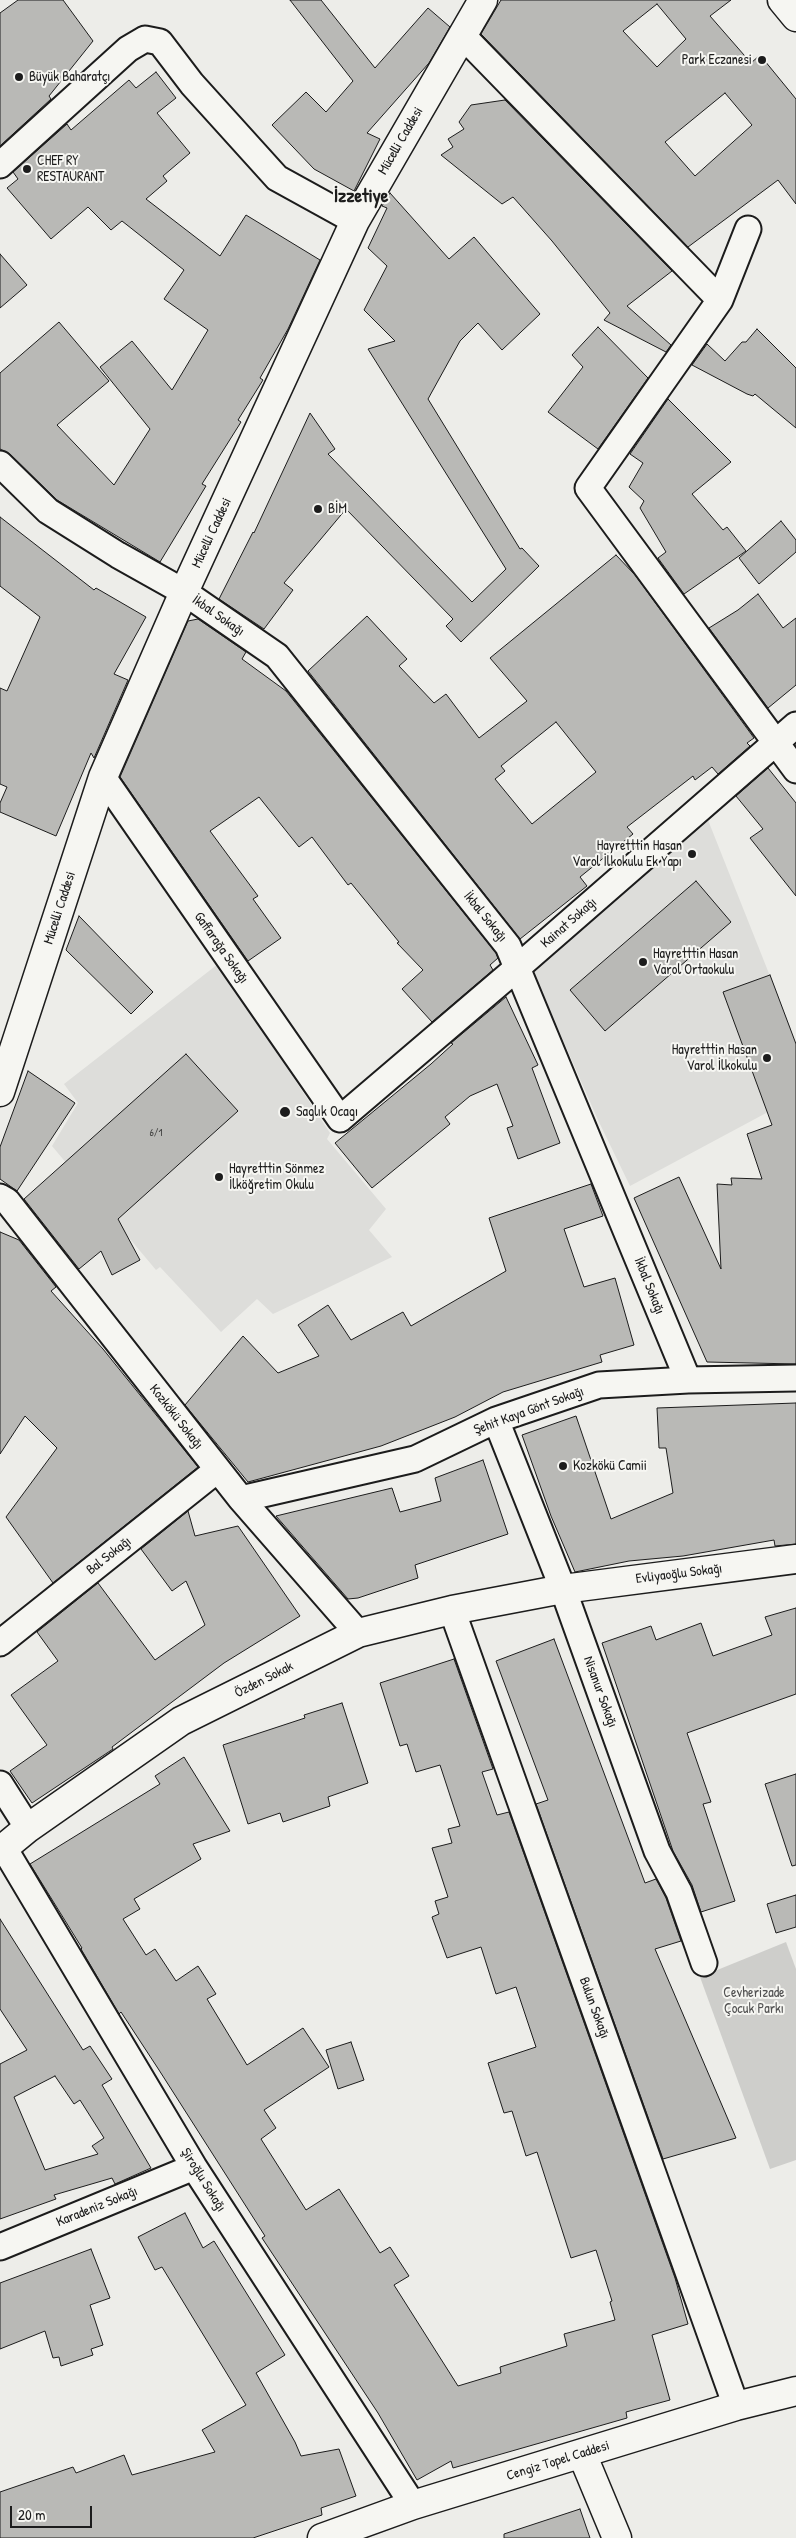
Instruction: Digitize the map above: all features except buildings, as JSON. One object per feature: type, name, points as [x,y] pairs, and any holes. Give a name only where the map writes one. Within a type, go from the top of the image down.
[{"type":"main road","name":"Mücelli Caddesi","points":[[0,1092],[102,778],[184,592],[355,221],[483,0]]},
{"type":"main road","points":[[782,0],[796,17]]},
{"type":"main road","name":"Evliyaoğlu Sokağı","points":[[563,1589],[796,1559]]},
{"type":"main road","name":"Özden Sokak","points":[[2,1850],[28,1828],[181,1721],[358,1633],[452,1610],[563,1589]]},
{"type":"main road","name":"Cengiz Topel Caddesi","points":[[322,2538],[413,2505],[736,2406],[796,2391]]},
{"type":"main road","points":[[582,2454],[617,2538]]},
{"type":"street","points":[[462,35],[720,300]]},
{"type":"street","points":[[0,165],[128,49],[145,39],[160,42],[192,84],[276,178],[355,221]]},
{"type":"street","points":[[748,229],[720,300],[588,488],[796,770]]},
{"type":"street","name":"İkbal Sokağı","points":[[0,464],[48,510],[118,555],[184,592],[277,656],[508,946],[688,1380]]},
{"type":"street","name":"Kainat Sokağı","points":[[340,1118],[518,968],[796,725]]},
{"type":"street","name":"Gaffarağa Sokağı","points":[[102,778],[340,1118]]},
{"type":"street","name":"Kozkökü Sokağı","points":[[0,1197],[7,1202],[217,1470],[358,1633]]},
{"type":"street","name":"Şehit Kaya Gönt Sokağı","points":[[241,1499],[415,1459],[496,1420],[600,1385],[688,1380],[796,1378]]},
{"type":"street","name":"Nisanur Sokağı","points":[[496,1420],[563,1589],[657,1851],[679,1892],[704,1963]]},
{"type":"street","name":"Bal Sokağı","points":[[0,1643],[217,1470]]},
{"type":"street","name":"Bulun Sokağı","points":[[452,1610],[736,2406]]},
{"type":"street","points":[[0,1784],[28,1828]]},
{"type":"street","name":"Şiroğlu Sokağı","points":[[2,1850],[194,2167],[413,2505]]},
{"type":"street","name":"Karadeniz Sokağı","points":[[0,2247],[194,2167]]},
{"type":"shaded area","points":[[706,815],[791,1029],[778,1034],[796,1097],[630,1186],[598,1120],[531,967]]},
{"type":"shaded area","name":"Hayretttin Sönmez İlköğretim Okulu","points":[[218,964],[330,1133],[327,1139],[386,1209],[369,1230],[392,1257],[273,1314],[257,1299],[221,1332],[160,1267],[156,1270],[52,1146],[78,1103],[64,1084]]},
{"type":"green space","name":"Cevherizade Çocuk Parkı","points":[[786,1942],[796,1969],[796,2160],[770,2169],[700,1977]]},
{"type":"place","name":"Park Eczanesi","points":[[762,60]]},
{"type":"place","name":"Büyük Baharatçı","points":[[19,77]]},
{"type":"place","name":"CHEF RY RESTAURANT","points":[[27,169]]},
{"type":"place","name":"BİM","points":[[318,509]]},
{"type":"place","name":"Hayretttin Hasan Varol İlkokulu Ek Yapı","points":[[692,854]]},
{"type":"place","name":"Hayretttin Hasan Varol Ortaokulu","points":[[643,962]]},
{"type":"place","name":"Hayretttin Hasan Varol İlkokulu","points":[[767,1058]]},
{"type":"place","name":"Saglık Ocagı","points":[[285,1112]]},
{"type":"place","name":"Hayretttin Sönmez İlköğretim Okulu","points":[[219,1177]]},
{"type":"place","name":"Kozkökü Camii","points":[[563,1466]]},
{"type":"district","name":"İzzetiye","points":[[361,197]]}]
